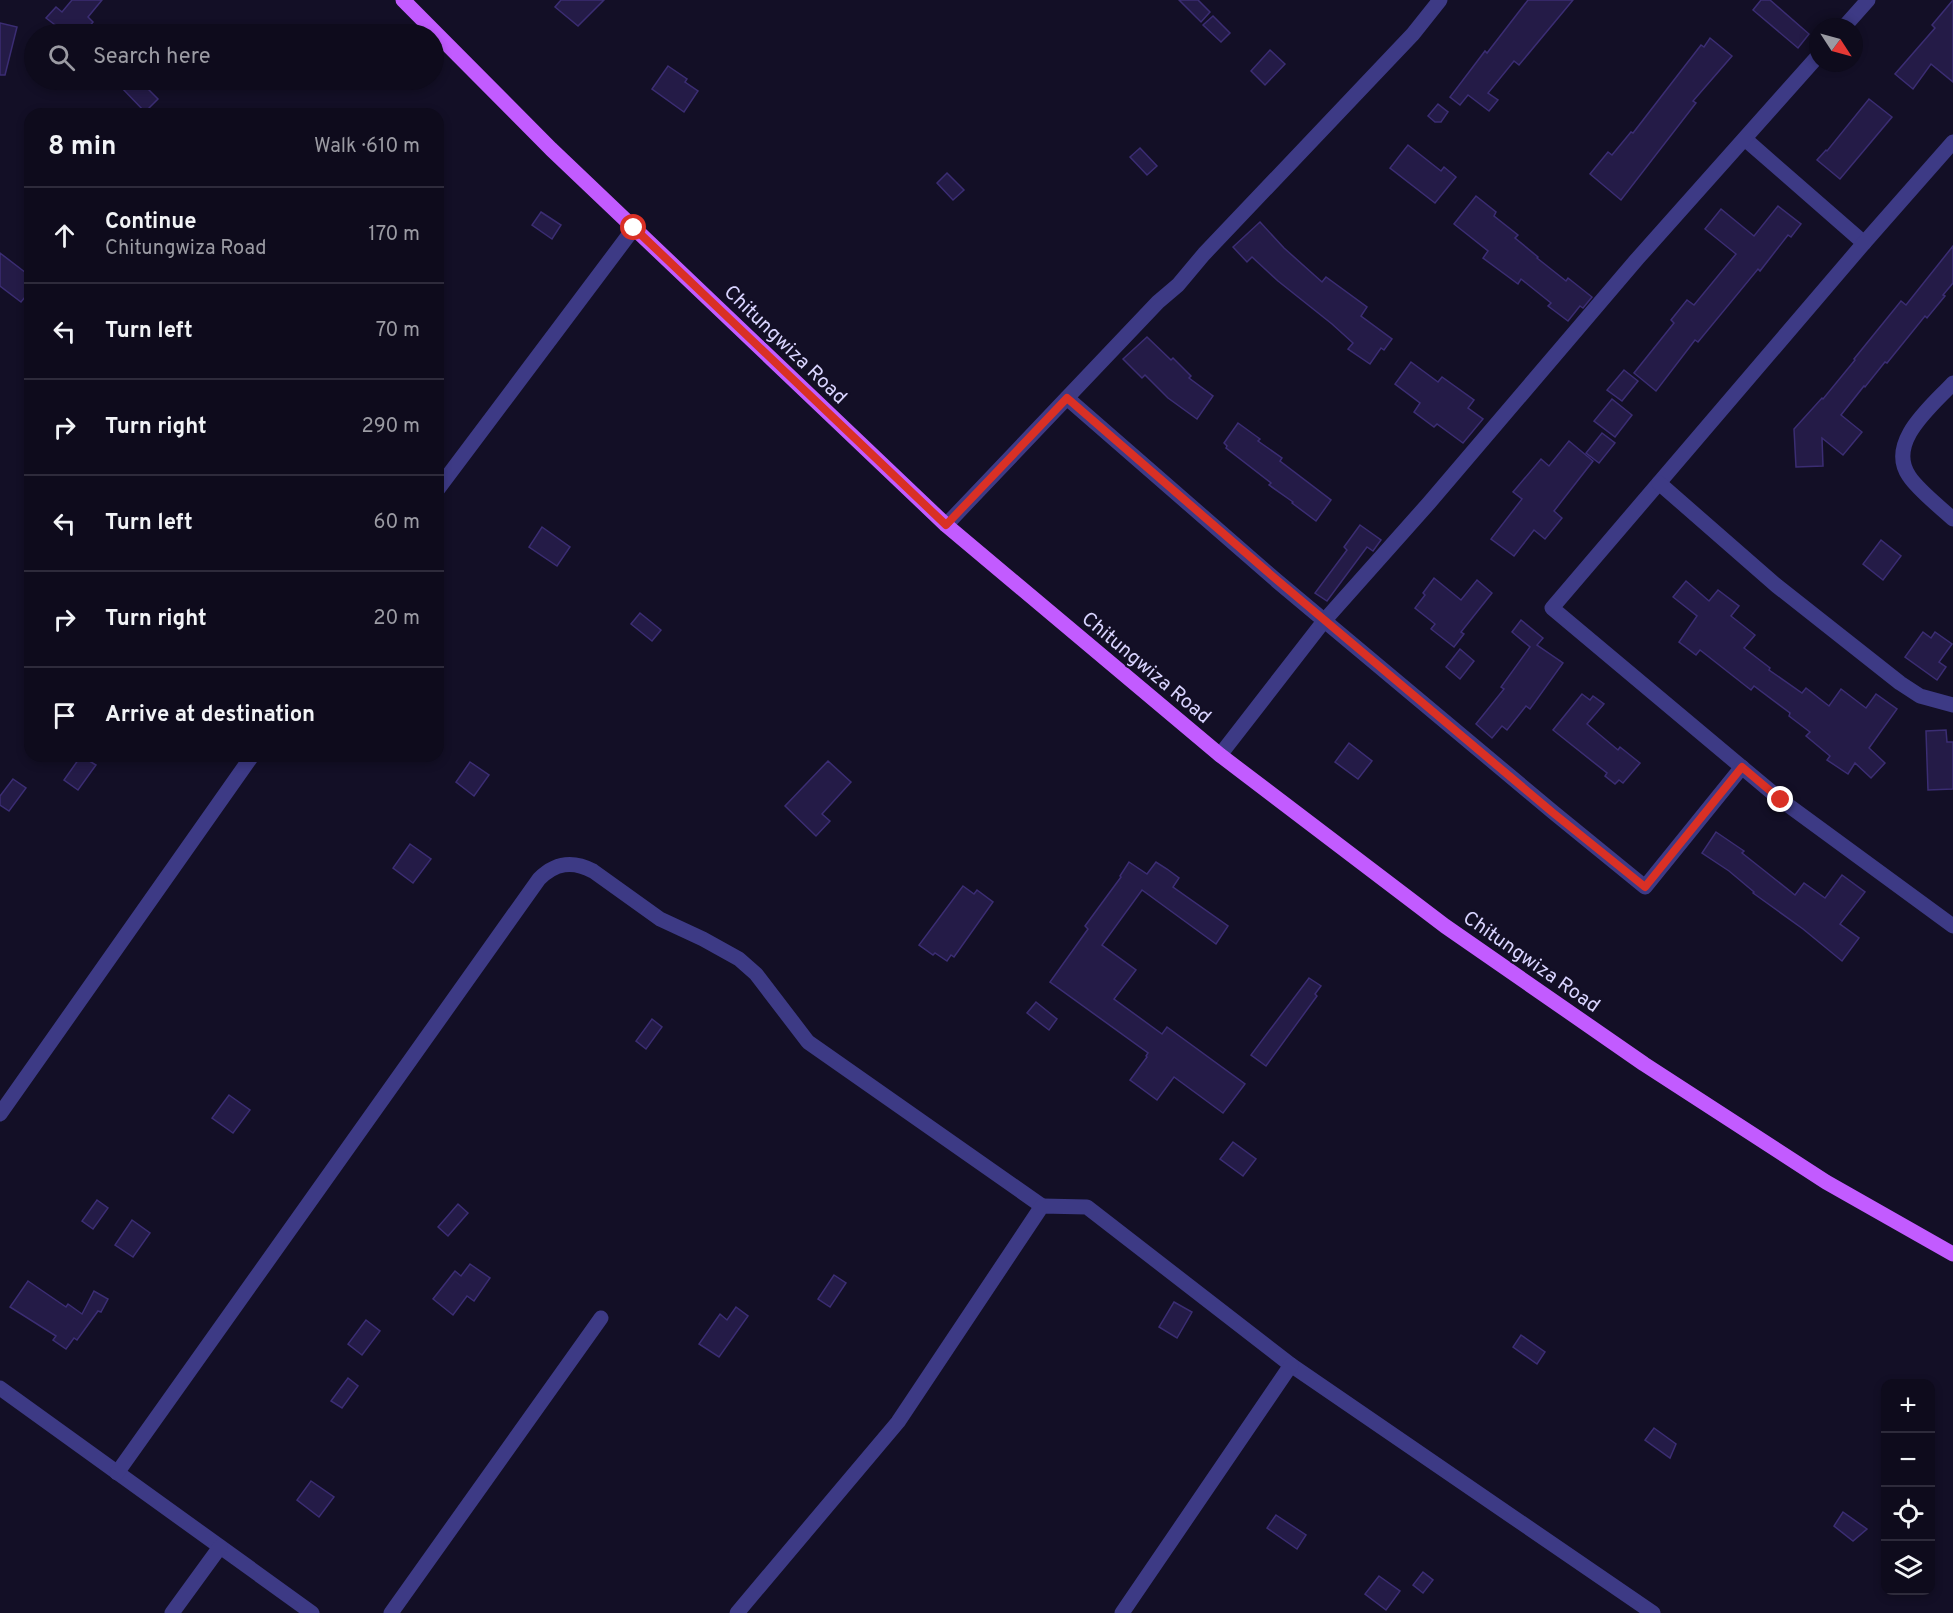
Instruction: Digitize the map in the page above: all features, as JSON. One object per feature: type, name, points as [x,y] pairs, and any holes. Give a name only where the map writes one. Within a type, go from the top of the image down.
[{"type":"main road","name":"Chitungwiza Road","points":[[403,0],[427,24]]},
{"type":"main road","name":"Chitungwiza Road","points":[[444,41],[551,149],[946,525],[1220,755],[1445,926],[1644,1064],[1826,1182],[1953,1254]]},
{"type":"street","points":[[946,525],[1158,302],[1178,285],[1204,254],[1413,34],[1440,0]]},
{"type":"street","points":[[1852,18],[1868,0]]},
{"type":"street","points":[[1220,755],[1324,621],[1638,258],[1809,66]]},
{"type":"street","points":[[1745,139],[1864,243]]},
{"type":"street","points":[[1953,142],[1552,608],[1800,815],[1953,926]]},
{"type":"street","points":[[444,481],[634,228]]},
{"type":"street","points":[[1953,383],[1915,424],[1903,449],[1903,464],[1910,477],[1953,519]]},
{"type":"street","points":[[1067,398],[1324,621],[1645,887],[1742,767]]},
{"type":"street","points":[[1659,483],[1777,586],[1900,683],[1920,696],[1953,705]]},
{"type":"street","points":[[0,1114],[248,762]]},
{"type":"street","points":[[117,1473],[539,879],[558,865],[570,863],[582,865],[593,871],[660,919],[739,959],[763,983],[808,1042],[1042,1206],[1087,1207],[1291,1365],[1653,1613]]},
{"type":"street","points":[[737,1613],[898,1422],[1042,1206]]},
{"type":"street","points":[[391,1613],[601,1318]]},
{"type":"street","points":[[1122,1613],[1291,1365]]},
{"type":"street","points":[[0,1388],[312,1613]]},
{"type":"street","points":[[172,1613],[220,1547]]},
{"type":"building","points":[[72,0],[102,0],[88,17],[93,22],[91,24],[54,24],[46,18],[56,7],[62,12]]},
{"type":"building","points":[[561,0],[604,0],[578,26],[555,7]]},
{"type":"building","points":[[1179,0],[1198,0],[1210,12],[1201,22]]},
{"type":"building","points":[[1528,0],[1573,0],[1519,65],[1514,61],[1488,93],[1498,100],[1489,111],[1468,95],[1460,105],[1450,97]]},
{"type":"building","points":[[1761,0],[1770,0],[1809,34],[1798,48],[1753,10]]},
{"type":"building","points":[[1953,0],[1953,82],[1931,64],[1913,89],[1895,74],[1935,28],[1932,25]]},
{"type":"building","points":[[1213,16],[1230,33],[1221,42],[1203,25]]},
{"type":"building","points":[[0,23],[17,27],[5,75],[0,75]]},
{"type":"building","points":[[1710,38],[1732,56],[1693,101],[1696,103],[1621,200],[1590,174],[1608,152],[1612,155],[1631,132],[1633,133],[1701,45],[1704,47]]},
{"type":"building","points":[[1270,50],[1285,64],[1265,85],[1251,71]]},
{"type":"building","points":[[668,66],[687,79],[685,82],[698,91],[684,112],[652,89]]},
{"type":"building","points":[[124,90],[149,90],[158,99],[149,108],[141,108]]},
{"type":"building","points":[[1869,99],[1892,117],[1840,179],[1817,160]]},
{"type":"building","points":[[1438,104],[1448,112],[1441,122],[1435,122],[1428,116]]},
{"type":"building","points":[[1408,145],[1441,171],[1444,167],[1456,177],[1435,203],[1390,168]]},
{"type":"building","points":[[1140,148],[1157,166],[1147,175],[1130,157]]},
{"type":"building","points":[[947,173],[964,190],[953,200],[937,183]]},
{"type":"building","points":[[1476,196],[1496,212],[1494,216],[1518,235],[1515,238],[1537,258],[1566,281],[1568,278],[1592,297],[1583,308],[1580,306],[1568,321],[1548,306],[1551,303],[1521,279],[1518,284],[1483,258],[1488,251],[1454,224]]},
{"type":"building","points":[[1778,206],[1801,224],[1791,237],[1788,235],[1760,271],[1758,269],[1698,342],[1695,340],[1656,391],[1634,373],[1674,323],[1671,320],[1687,300],[1694,305],[1736,254],[1705,229],[1721,209],[1754,236]]},
{"type":"building","points":[[541,212],[561,225],[552,239],[532,225]]},
{"type":"building","points":[[1260,222],[1284,248],[1322,282],[1326,277],[1367,307],[1361,316],[1392,339],[1384,350],[1381,348],[1370,364],[1348,349],[1353,343],[1332,324],[1252,257],[1247,262],[1233,247]]},
{"type":"building","points":[[1953,246],[1953,283],[1943,295],[1945,296],[1927,318],[1925,316],[1841,415],[1862,432],[1843,455],[1822,438],[1823,466],[1796,467],[1794,429],[1823,399],[1901,301],[1906,305]]},
{"type":"building","points":[[0,253],[24,271],[24,298],[21,302],[0,286]]},
{"type":"building","points":[[1147,337],[1171,360],[1173,358],[1191,376],[1189,378],[1213,396],[1197,419],[1168,398],[1145,375],[1142,378],[1123,359]]},
{"type":"building","points":[[1411,362],[1438,382],[1442,377],[1474,400],[1468,408],[1483,419],[1463,443],[1437,424],[1434,427],[1414,412],[1420,403],[1395,384]]},
{"type":"building","points":[[1624,370],[1638,381],[1622,401],[1607,390]]},
{"type":"building","points":[[1612,399],[1632,415],[1615,437],[1594,421]]},
{"type":"building","points":[[1238,423],[1282,458],[1280,461],[1331,500],[1316,521],[1226,448],[1224,443]]},
{"type":"building","points":[[1602,433],[1615,443],[1599,463],[1586,453]]},
{"type":"building","points":[[1569,441],[1593,461],[1554,511],[1562,518],[1545,539],[1534,530],[1514,556],[1491,539],[1522,499],[1513,492],[1541,459],[1549,466]]},
{"type":"building","points":[[1360,525],[1381,540],[1373,551],[1367,547],[1327,601],[1315,593],[1347,550],[1344,547]]},
{"type":"building","points":[[542,527],[570,547],[557,566],[529,547]]},
{"type":"building","points":[[1881,540],[1901,556],[1883,580],[1863,564]]},
{"type":"building","points":[[1434,578],[1461,600],[1477,580],[1492,593],[1461,632],[1464,634],[1454,647],[1431,629],[1435,624],[1415,608]]},
{"type":"building","points":[[1686,581],[1709,601],[1718,590],[1739,606],[1731,616],[1755,635],[1744,648],[1770,668],[1769,670],[1802,693],[1806,688],[1829,706],[1841,689],[1866,708],[1876,694],[1897,709],[1869,748],[1885,763],[1871,778],[1855,763],[1848,774],[1827,760],[1830,756],[1806,736],[1810,732],[1789,716],[1790,713],[1754,686],[1751,690],[1700,650],[1696,655],[1679,642],[1697,616],[1673,597]]},
{"type":"building","points":[[640,613],[661,630],[652,641],[631,624]]},
{"type":"building","points":[[1521,620],[1543,638],[1537,645],[1563,663],[1530,709],[1526,706],[1507,730],[1502,726],[1492,738],[1476,724],[1504,689],[1501,687],[1530,647],[1512,632]]},
{"type":"building","points":[[1923,632],[1931,638],[1935,632],[1952,644],[1939,662],[1946,667],[1937,680],[1905,657]]},
{"type":"building","points":[[1460,649],[1474,661],[1460,679],[1446,667]]},
{"type":"building","points":[[1582,694],[1590,700],[1593,696],[1604,704],[1587,724],[1618,750],[1620,747],[1640,763],[1623,783],[1619,780],[1615,784],[1605,776],[1607,773],[1553,730]]},
{"type":"building","points":[[1946,730],[1947,742],[1953,742],[1953,789],[1928,790],[1926,731]]},
{"type":"building","points":[[1349,743],[1372,761],[1358,779],[1335,762]]},
{"type":"building","points":[[828,761],[851,782],[822,814],[830,821],[816,836],[785,806]]},
{"type":"building","points":[[77,762],[91,762],[96,765],[78,790],[64,780]]},
{"type":"building","points":[[470,762],[489,775],[474,796],[456,782]]},
{"type":"building","points":[[13,779],[26,788],[9,811],[0,805],[0,796]]},
{"type":"building","points":[[1716,832],[1744,851],[1742,853],[1795,895],[1804,883],[1825,898],[1842,875],[1865,892],[1840,924],[1859,938],[1842,961],[1753,893],[1729,871],[1702,853]]},
{"type":"building","points":[[410,844],[431,859],[413,883],[393,868]]},
{"type":"building","points":[[1129,862],[1147,874],[1156,862],[1167,869],[1179,878],[1173,887],[1228,926],[1216,944],[1142,890],[1102,945],[1136,970],[1114,999],[1162,1034],[1167,1027],[1245,1084],[1223,1113],[1174,1077],[1157,1100],[1130,1080],[1148,1053],[1050,982],[1088,929],[1085,926],[1121,877]]},
{"type":"building","points":[[963,886],[974,894],[977,890],[993,902],[954,957],[951,955],[947,961],[919,945]]},
{"type":"building","points":[[1309,978],[1321,986],[1315,994],[1317,996],[1266,1066],[1251,1055]]},
{"type":"building","points":[[1036,1002],[1057,1019],[1049,1030],[1027,1013]]},
{"type":"building","points":[[652,1019],[662,1027],[646,1049],[636,1041]]},
{"type":"building","points":[[229,1095],[250,1110],[233,1133],[212,1118]]},
{"type":"building","points":[[1233,1142],[1256,1159],[1243,1176],[1220,1159]]},
{"type":"building","points":[[97,1200],[108,1208],[93,1229],[82,1221]]},
{"type":"building","points":[[458,1204],[468,1213],[448,1236],[438,1227]]},
{"type":"building","points":[[132,1220],[150,1233],[133,1257],[115,1245]]},
{"type":"building","points":[[470,1264],[490,1278],[474,1301],[467,1296],[453,1315],[433,1299],[455,1271],[461,1276]]},
{"type":"building","points":[[834,1275],[846,1283],[830,1307],[818,1299]]},
{"type":"building","points":[[28,1281],[66,1307],[68,1304],[82,1314],[94,1291],[108,1299],[101,1312],[98,1311],[77,1340],[74,1338],[66,1349],[53,1340],[56,1336],[10,1307]]},
{"type":"building","points":[[1174,1302],[1192,1312],[1177,1338],[1159,1327]]},
{"type":"building","points":[[736,1307],[748,1316],[719,1357],[699,1344],[720,1314],[727,1320]]},
{"type":"building","points":[[366,1320],[380,1331],[362,1355],[348,1344]]},
{"type":"building","points":[[1521,1335],[1545,1352],[1537,1364],[1513,1347]]},
{"type":"building","points":[[348,1378],[358,1386],[342,1408],[331,1401]]},
{"type":"building","points":[[1654,1428],[1676,1444],[1670,1458],[1645,1440]]},
{"type":"building","points":[[311,1481],[334,1497],[319,1517],[297,1500]]},
{"type":"building","points":[[1843,1512],[1867,1529],[1853,1541],[1834,1526]]},
{"type":"building","points":[[1276,1515],[1306,1535],[1297,1549],[1267,1528]]},
{"type":"building","points":[[1423,1572],[1433,1580],[1423,1593],[1413,1585]]},
{"type":"building","points":[[1379,1576],[1400,1591],[1386,1610],[1365,1594]]},
{"type":"route","points":[[634,228],[946,525],[1067,398],[1277,580],[1552,812],[1645,887],[1742,767],[1781,800]]}]
